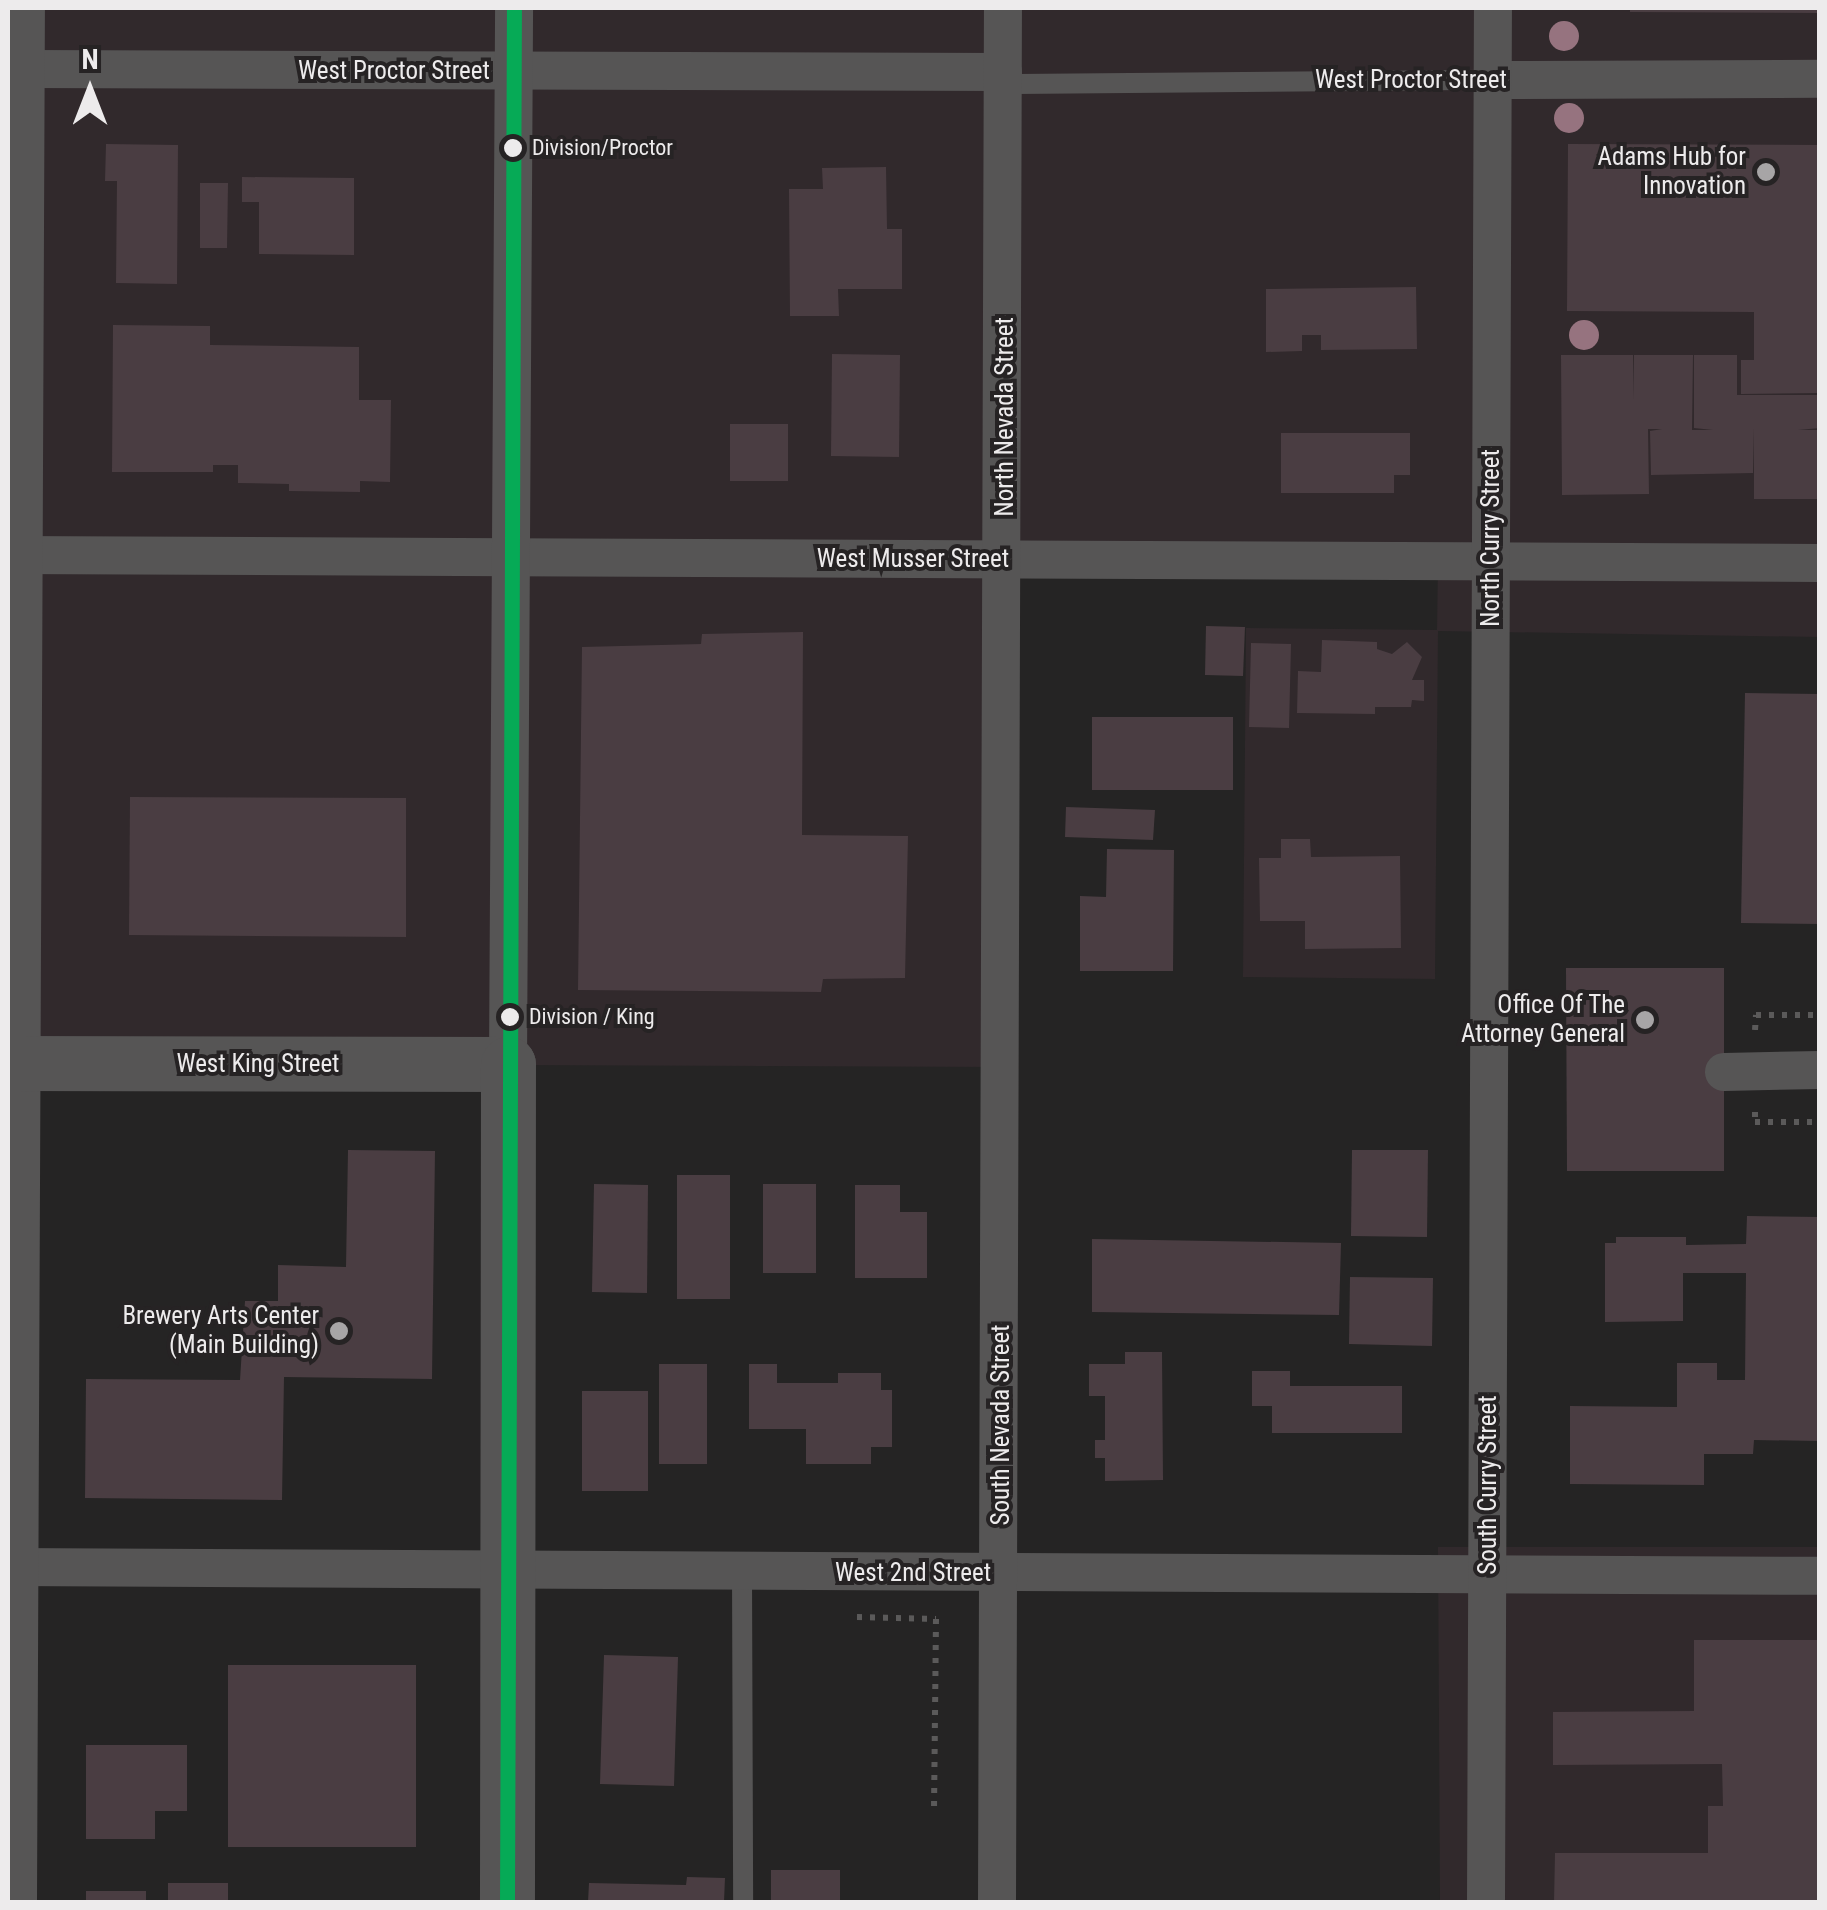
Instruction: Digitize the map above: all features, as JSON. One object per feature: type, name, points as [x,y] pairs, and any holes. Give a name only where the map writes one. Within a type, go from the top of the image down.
[{"type":"street","points":[[18,1902],[12,1567],[14,1063],[26,8]]},
{"type":"street","points":[[507,1902],[514,8]]},
{"type":"street","name":"North Nevada Street","points":[[1000,1066],[1005,559],[1003,8]]},
{"type":"street","name":"North Curry Street","points":[[1491,1068],[1493,8]]},
{"type":"street","name":"West Proctor Street","points":[[26,69],[1003,78]]},
{"type":"street","name":"West Proctor Street","points":[[1493,80],[1820,79]]},
{"type":"street","name":"West Musser Street","points":[[18,555],[1820,562]]},
{"type":"street","name":"West King Street","points":[[14,1063],[508,1064]]},
{"type":"street","name":"South Nevada Street","points":[[997,1902],[1000,1066]]},
{"type":"street","name":"South Curry Street","points":[[1486,1902],[1491,1068]]},
{"type":"street","points":[[1724,1072],[1820,1070]]},
{"type":"street","name":"West 2nd Street","points":[[12,1567],[1820,1576]]},
{"type":"lane","name":"West Proctor Street","points":[[1003,78],[1493,80]]},
{"type":"lane","points":[[742,1572],[743,1902]]},
{"type":"path","points":[[839,1617],[936,1618],[934,1808]]},
{"type":"shaded area","points":[[27,8],[1819,8],[1819,637],[1438,631],[1435,979],[1243,977],[1246,628],[1437,630],[1438,562],[1006,559],[1000,1067],[8,1063]]},
{"type":"shaded area","points":[[1438,1547],[1819,1547],[1819,1902],[1440,1902]]},
{"type":"building","points":[[1630,8],[1820,8],[1820,13],[1630,12]]},
{"type":"building","points":[[106,144],[178,145],[177,284],[116,283],[117,181],[105,181]]},
{"type":"building","points":[[1568,144],[1820,145],[1820,393],[1741,394],[1741,360],[1754,360],[1754,312],[1567,311]]},
{"type":"building","points":[[886,167],[887,229],[902,229],[902,289],[838,289],[839,316],[790,316],[789,189],[823,189],[822,168]]},
{"type":"building","points":[[242,177],[354,178],[354,255],[259,254],[259,202],[242,202]]},
{"type":"building","points":[[200,183],[228,183],[227,248],[200,248]]},
{"type":"building","points":[[1416,287],[1417,349],[1321,350],[1321,335],[1302,335],[1302,351],[1266,352],[1266,289]]},
{"type":"building","points":[[113,325],[210,326],[210,345],[359,347],[359,400],[391,400],[390,482],[360,481],[360,492],[289,491],[289,484],[238,483],[238,465],[213,465],[213,472],[112,472]]},
{"type":"building","points":[[832,354],[900,355],[899,457],[831,456]]},
{"type":"building","points":[[1561,355],[1633,355],[1633,400],[1634,355],[1693,355],[1692,430],[1713,430],[1694,428],[1694,355],[1737,355],[1737,395],[1820,395],[1820,428],[1798,430],[1820,430],[1820,499],[1754,499],[1754,428],[1753,473],[1651,475],[1650,431],[1662,429],[1648,429],[1649,494],[1562,495]]},
{"type":"building","points":[[730,424],[788,424],[788,481],[730,481]]},
{"type":"building","points":[[1281,433],[1410,433],[1410,475],[1394,475],[1394,493],[1281,493]]},
{"type":"building","points":[[1206,626],[1245,627],[1243,676],[1205,675]]},
{"type":"building","points":[[803,632],[802,835],[908,836],[905,978],[823,979],[821,992],[578,990],[582,647],[701,644],[702,634]]},
{"type":"building","points":[[1322,640],[1377,642],[1377,649],[1392,654],[1407,642],[1422,657],[1412,680],[1424,680],[1424,701],[1412,700],[1411,707],[1375,707],[1375,714],[1297,713],[1298,671],[1321,672]]},
{"type":"building","points":[[1251,643],[1291,644],[1289,728],[1249,727]]},
{"type":"building","points":[[1745,693],[1820,694],[1820,924],[1741,923]]},
{"type":"building","points":[[1092,717],[1233,717],[1233,790],[1092,790]]},
{"type":"building","points":[[130,797],[406,798],[406,937],[129,935]]},
{"type":"building","points":[[1066,807],[1155,810],[1153,840],[1065,837]]},
{"type":"building","points":[[1281,839],[1310,839],[1311,857],[1400,856],[1401,948],[1305,949],[1305,921],[1260,921],[1259,858],[1281,858]]},
{"type":"building","points":[[1107,849],[1174,850],[1173,971],[1080,971],[1080,896],[1106,897]]},
{"type":"building","name":"Office Of The Attorney General","points":[[1566,968],[1724,968],[1724,1171],[1567,1171]]},
{"type":"building","name":"Brewery Arts Center (Main Building)","points":[[348,1150],[435,1151],[432,1379],[284,1377],[282,1500],[85,1498],[86,1379],[240,1380],[245,1301],[278,1301],[278,1265],[346,1267]]},
{"type":"building","points":[[1352,1150],[1428,1150],[1427,1237],[1351,1236]]},
{"type":"building","points":[[677,1175],[730,1175],[730,1299],[677,1299]]},
{"type":"building","points":[[594,1184],[648,1185],[647,1293],[592,1292]]},
{"type":"building","points":[[763,1184],[816,1184],[816,1273],[763,1273]]},
{"type":"building","points":[[855,1185],[900,1185],[900,1212],[927,1212],[927,1278],[855,1278]]},
{"type":"building","points":[[1747,1216],[1820,1217],[1820,1441],[1754,1440],[1753,1454],[1704,1454],[1704,1485],[1570,1484],[1570,1406],[1677,1407],[1677,1363],[1717,1363],[1717,1380],[1745,1380],[1746,1273],[1683,1273],[1683,1321],[1605,1322],[1605,1243],[1616,1243],[1616,1237],[1686,1237],[1686,1245],[1746,1244]]},
{"type":"building","points":[[1092,1239],[1341,1243],[1339,1315],[1092,1312]]},
{"type":"building","points":[[1350,1277],[1433,1278],[1432,1346],[1349,1344]]},
{"type":"building","points":[[1125,1352],[1162,1352],[1163,1480],[1105,1481],[1105,1458],[1095,1458],[1095,1440],[1105,1440],[1105,1396],[1089,1396],[1089,1364],[1125,1364]]},
{"type":"building","points":[[659,1364],[707,1364],[707,1464],[659,1464]]},
{"type":"building","points":[[749,1364],[777,1364],[777,1383],[838,1383],[838,1373],[881,1373],[881,1390],[892,1390],[892,1447],[871,1447],[871,1464],[806,1464],[806,1429],[749,1429]]},
{"type":"building","points":[[1252,1371],[1290,1371],[1290,1386],[1402,1386],[1402,1433],[1272,1433],[1272,1406],[1252,1406]]},
{"type":"building","points":[[582,1391],[648,1391],[648,1491],[582,1491]]},
{"type":"building","points":[[1694,1640],[1820,1640],[1820,1902],[1554,1902],[1555,1853],[1708,1853],[1708,1806],[1723,1806],[1722,1764],[1553,1765],[1553,1712],[1694,1711]]},
{"type":"building","points":[[604,1655],[678,1657],[674,1786],[600,1784]]},
{"type":"building","points":[[228,1665],[416,1665],[416,1847],[228,1847]]},
{"type":"building","points":[[86,1745],[187,1745],[187,1811],[155,1811],[155,1839],[86,1839]]},
{"type":"building","points":[[771,1870],[840,1870],[840,1902],[771,1902]]},
{"type":"building","points":[[687,1877],[725,1878],[724,1902],[588,1902],[589,1883],[686,1885]]},
{"type":"building","points":[[168,1883],[228,1883],[228,1902],[168,1902]]},
{"type":"building","points":[[86,1891],[146,1891],[146,1902],[86,1902]]},
{"type":"transit line","points":[[507,1902],[514,8]]},
{"type":"place","name":"Division/Proctor","points":[[513,148]]},
{"type":"place","name":"Adams Hub for Innovation","points":[[1766,172]]},
{"type":"place","name":"Division / King","points":[[510,1017]]},
{"type":"place","name":"Office Of The Attorney General","points":[[1645,1020]]},
{"type":"place","name":"Brewery Arts Center (Main Building)","points":[[339,1331]]}]
